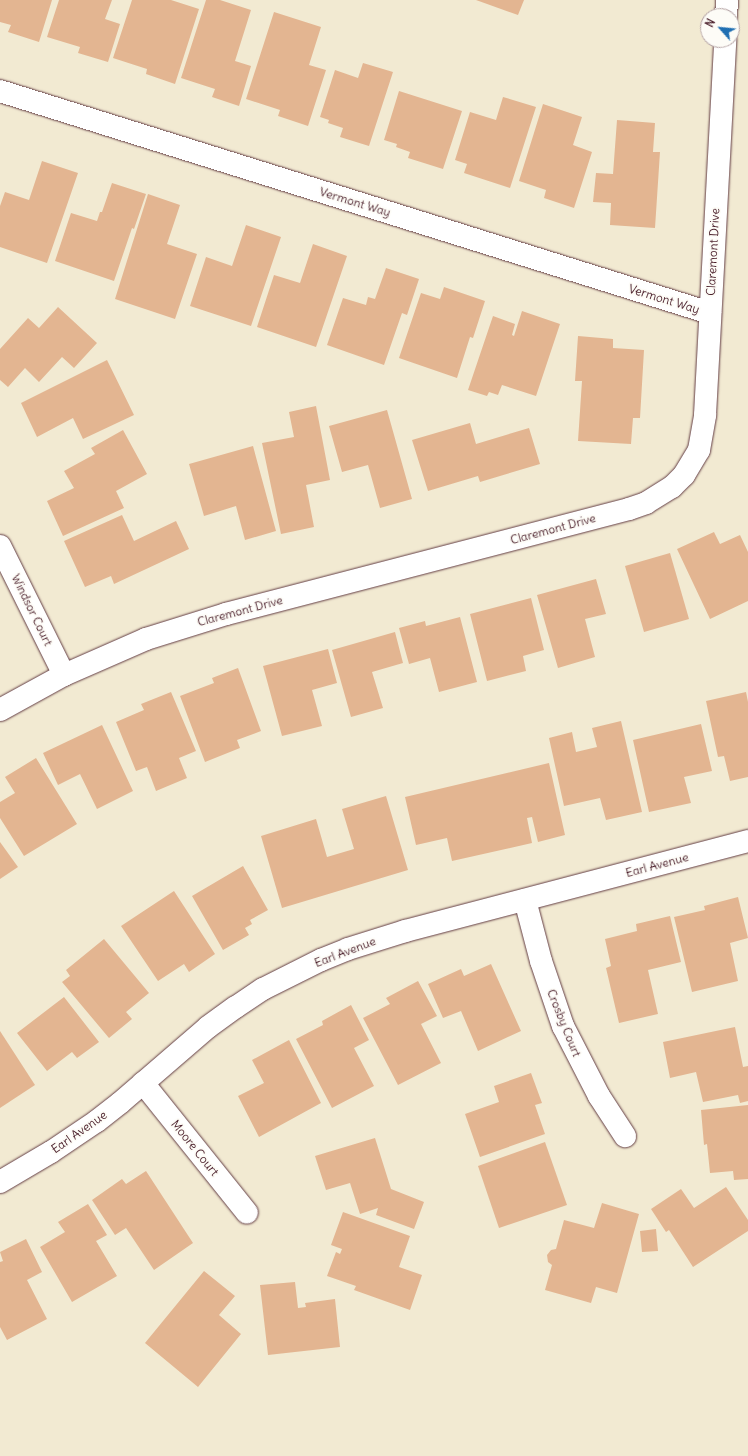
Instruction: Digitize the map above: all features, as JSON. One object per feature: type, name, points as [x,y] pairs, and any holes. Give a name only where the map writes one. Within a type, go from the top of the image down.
[{"type":"street","name":"Claremont Drive","points":[[0,710],[64,675],[124,647],[199,622],[629,509],[659,496],[672,487],[684,475],[699,450],[705,415],[725,48]]},
{"type":"street","name":"Vermont Way","points":[[0,90],[710,313]]},
{"type":"street","name":"Windsor Court","points":[[0,546],[64,675]]},
{"type":"street","name":"Earl Avenue","points":[[0,1182],[74,1137],[120,1103],[208,1027],[236,1007],[263,989],[314,963],[377,939],[748,841]]},
{"type":"street","name":"Crosby Court","points":[[525,900],[543,968],[563,1026],[599,1096],[625,1136]]},
{"type":"street","name":"Moore Court","points":[[143,1083],[247,1213]]},
{"type":"building","points":[[0,0],[52,0],[39,42],[8,32],[11,25],[0,22]]},
{"type":"building","points":[[59,0],[112,0],[105,19],[120,24],[108,62],[78,53],[80,47],[47,37]]},
{"type":"building","points":[[132,0],[171,0],[199,9],[175,84],[146,74],[147,69],[113,58]]},
{"type":"building","points":[[206,0],[220,0],[251,10],[235,61],[251,66],[239,106],[212,97],[215,89],[181,78]]},
{"type":"building","points":[[476,0],[524,0],[518,15]]},
{"type":"building","points":[[274,12],[321,27],[309,65],[326,70],[308,126],[278,116],[280,110],[246,99]]},
{"type":"building","points":[[363,63],[393,72],[369,146],[340,137],[343,128],[328,123],[329,120],[320,117],[335,70],[358,78]]},
{"type":"building","points":[[399,91],[462,111],[443,169],[408,158],[410,152],[396,147],[397,144],[384,140]]},
{"type":"building","points":[[503,97],[536,107],[510,188],[464,173],[467,164],[455,160],[470,112],[496,120]]},
{"type":"building","points":[[543,104],[582,117],[573,145],[592,152],[574,208],[544,198],[546,190],[519,181]]},
{"type":"building","points":[[617,120],[655,123],[653,152],[660,152],[655,228],[610,225],[611,203],[593,202],[596,173],[613,174]]},
{"type":"building","points":[[42,161],[78,173],[47,263],[0,247],[0,206],[5,192],[29,200]]},
{"type":"building","points":[[112,183],[146,194],[134,229],[132,228],[114,281],[55,261],[71,213],[97,221],[100,212],[102,212]]},
{"type":"building","points":[[148,194],[180,205],[167,244],[197,254],[175,319],[115,299]]},
{"type":"building","points":[[246,225],[281,237],[251,326],[190,306],[206,257],[232,266]]},
{"type":"building","points":[[313,244],[347,256],[316,347],[257,327],[274,275],[300,283]]},
{"type":"building","points":[[386,268],[419,279],[407,315],[402,313],[384,365],[327,345],[343,298],[366,305],[368,297],[375,299]]},
{"type":"building","points":[[444,287],[485,301],[473,338],[470,337],[457,378],[399,358],[421,293],[440,299]]},
{"type":"building","points":[[58,307],[97,343],[74,368],[62,357],[39,382],[25,368],[8,387],[0,380],[0,349],[28,318],[39,328]]},
{"type":"building","points":[[522,311],[560,324],[536,396],[502,385],[498,395],[489,392],[487,396],[468,390],[493,316],[515,324],[512,335],[514,336]]},
{"type":"building","points":[[578,336],[613,339],[613,348],[644,350],[640,418],[633,418],[631,444],[578,441],[582,381],[575,381]]},
{"type":"building","points":[[107,360],[134,415],[83,439],[73,418],[37,437],[21,403]]},
{"type":"building","points":[[316,406],[330,480],[306,485],[314,527],[281,534],[262,443],[294,437],[289,412]]},
{"type":"building","points":[[387,410],[412,499],[380,508],[368,465],[342,472],[329,426]]},
{"type":"building","points":[[470,423],[476,444],[529,428],[540,464],[480,482],[478,476],[428,491],[412,440]]},
{"type":"building","points":[[123,430],[147,474],[116,491],[124,508],[63,536],[47,501],[74,488],[64,471],[95,454],[91,448]]},
{"type":"building","points":[[253,446],[276,531],[245,540],[236,506],[204,516],[189,464]]},
{"type":"building","points":[[122,515],[134,541],[176,521],[189,549],[114,584],[111,576],[85,587],[64,541]]},
{"type":"building","points":[[714,532],[720,544],[740,535],[748,552],[748,601],[710,619],[677,549]]},
{"type":"building","points":[[670,553],[689,619],[644,632],[625,566]]},
{"type":"building","points":[[596,579],[606,614],[585,619],[595,657],[558,668],[537,595]]},
{"type":"building","points":[[531,598],[544,650],[523,656],[526,671],[487,681],[470,614]]},
{"type":"building","points":[[460,617],[477,682],[439,692],[430,658],[409,664],[399,628],[425,621],[426,626]]},
{"type":"building","points":[[395,632],[403,663],[372,672],[383,708],[351,717],[332,650]]},
{"type":"building","points":[[328,649],[337,683],[312,690],[322,726],[282,736],[263,666]]},
{"type":"building","points":[[238,668],[261,731],[237,740],[240,748],[205,762],[180,696],[214,683],[212,678]]},
{"type":"building","points":[[171,692],[196,751],[179,758],[187,778],[156,791],[147,767],[136,771],[116,722],[144,710],[141,704]]},
{"type":"building","points":[[746,692],[748,702],[748,777],[730,781],[724,756],[718,757],[706,701]]},
{"type":"building","points":[[621,721],[642,812],[606,820],[600,798],[564,806],[549,738],[572,732],[576,752],[597,747],[592,728]]},
{"type":"building","points":[[701,724],[712,771],[684,777],[691,803],[649,812],[633,740]]},
{"type":"building","points":[[102,725],[133,791],[97,809],[80,774],[58,785],[43,753]]},
{"type":"building","points":[[36,758],[77,824],[24,856],[0,818],[0,802],[15,793],[5,777]]},
{"type":"building","points":[[549,763],[565,835],[538,842],[532,817],[527,818],[532,843],[452,861],[447,838],[416,845],[405,797]]},
{"type":"building","points":[[386,796],[408,870],[282,908],[261,836],[316,819],[327,857],[354,849],[342,809]]},
{"type":"building","points":[[0,842],[18,867],[0,879]]},
{"type":"building","points":[[243,866],[268,910],[250,920],[252,924],[245,928],[249,935],[223,950],[192,896]]},
{"type":"building","points":[[174,891],[215,954],[189,972],[184,964],[158,981],[121,926]]},
{"type":"building","points":[[738,897],[748,938],[730,943],[738,981],[692,992],[674,917],[705,910],[704,906]]},
{"type":"building","points":[[670,916],[681,962],[648,970],[658,1014],[619,1023],[606,968],[611,966],[605,939],[637,931],[636,924]]},
{"type":"building","points":[[104,939],[149,993],[126,1012],[132,1019],[109,1038],[62,982],[70,976],[66,970]]},
{"type":"building","points":[[491,964],[521,1031],[478,1051],[461,1011],[443,1018],[428,984],[461,969],[464,976]]},
{"type":"building","points":[[418,981],[437,1016],[421,1024],[441,1063],[398,1085],[363,1018],[390,1004],[386,998]]},
{"type":"building","points":[[64,997],[99,1042],[77,1058],[72,1052],[47,1071],[17,1033]]},
{"type":"building","points":[[351,1005],[369,1040],[354,1048],[374,1086],[332,1108],[296,1039],[323,1025],[322,1021]]},
{"type":"building","points":[[735,1027],[743,1067],[748,1066],[748,1101],[740,1103],[738,1095],[703,1102],[696,1072],[670,1078],[663,1042]]},
{"type":"building","points":[[0,1031],[35,1085],[0,1108]]},
{"type":"building","points":[[289,1040],[321,1103],[259,1137],[238,1096],[264,1083],[252,1060]]},
{"type":"building","points":[[531,1073],[542,1103],[535,1105],[545,1134],[480,1157],[465,1114],[499,1102],[494,1086]]},
{"type":"building","points":[[748,1105],[748,1179],[734,1180],[733,1171],[710,1173],[707,1144],[704,1145],[701,1110]]},
{"type":"building","points":[[375,1138],[391,1189],[424,1202],[414,1229],[376,1215],[378,1208],[360,1214],[350,1183],[326,1190],[315,1156]]},
{"type":"building","points":[[545,1142],[567,1205],[499,1228],[478,1166]]},
{"type":"building","points":[[146,1171],[193,1243],[154,1270],[126,1228],[115,1235],[92,1200],[122,1179],[126,1184]]},
{"type":"building","points":[[726,1187],[748,1220],[748,1231],[693,1267],[669,1230],[666,1232],[651,1209],[681,1189],[694,1208]]},
{"type":"building","points":[[602,1203],[639,1214],[617,1293],[596,1287],[591,1303],[545,1290],[552,1265],[548,1262],[547,1255],[551,1250],[556,1249],[564,1220],[594,1228]]},
{"type":"building","points":[[88,1204],[107,1235],[96,1241],[117,1276],[72,1302],[40,1247],[65,1232],[58,1222]]},
{"type":"building","points":[[343,1212],[410,1236],[399,1267],[422,1275],[410,1310],[354,1290],[356,1286],[327,1276],[336,1252],[340,1254],[342,1249],[331,1245]]},
{"type":"building","points":[[656,1229],[658,1251],[642,1252],[640,1231]]},
{"type":"building","points":[[26,1239],[42,1272],[27,1280],[47,1319],[7,1340],[0,1327],[0,1262],[3,1261],[0,1252]]},
{"type":"building","points":[[204,1271],[235,1296],[219,1315],[241,1334],[198,1387],[145,1343]]},
{"type":"building","points":[[295,1282],[298,1308],[306,1307],[305,1303],[335,1299],[340,1347],[268,1355],[260,1285]]}]
